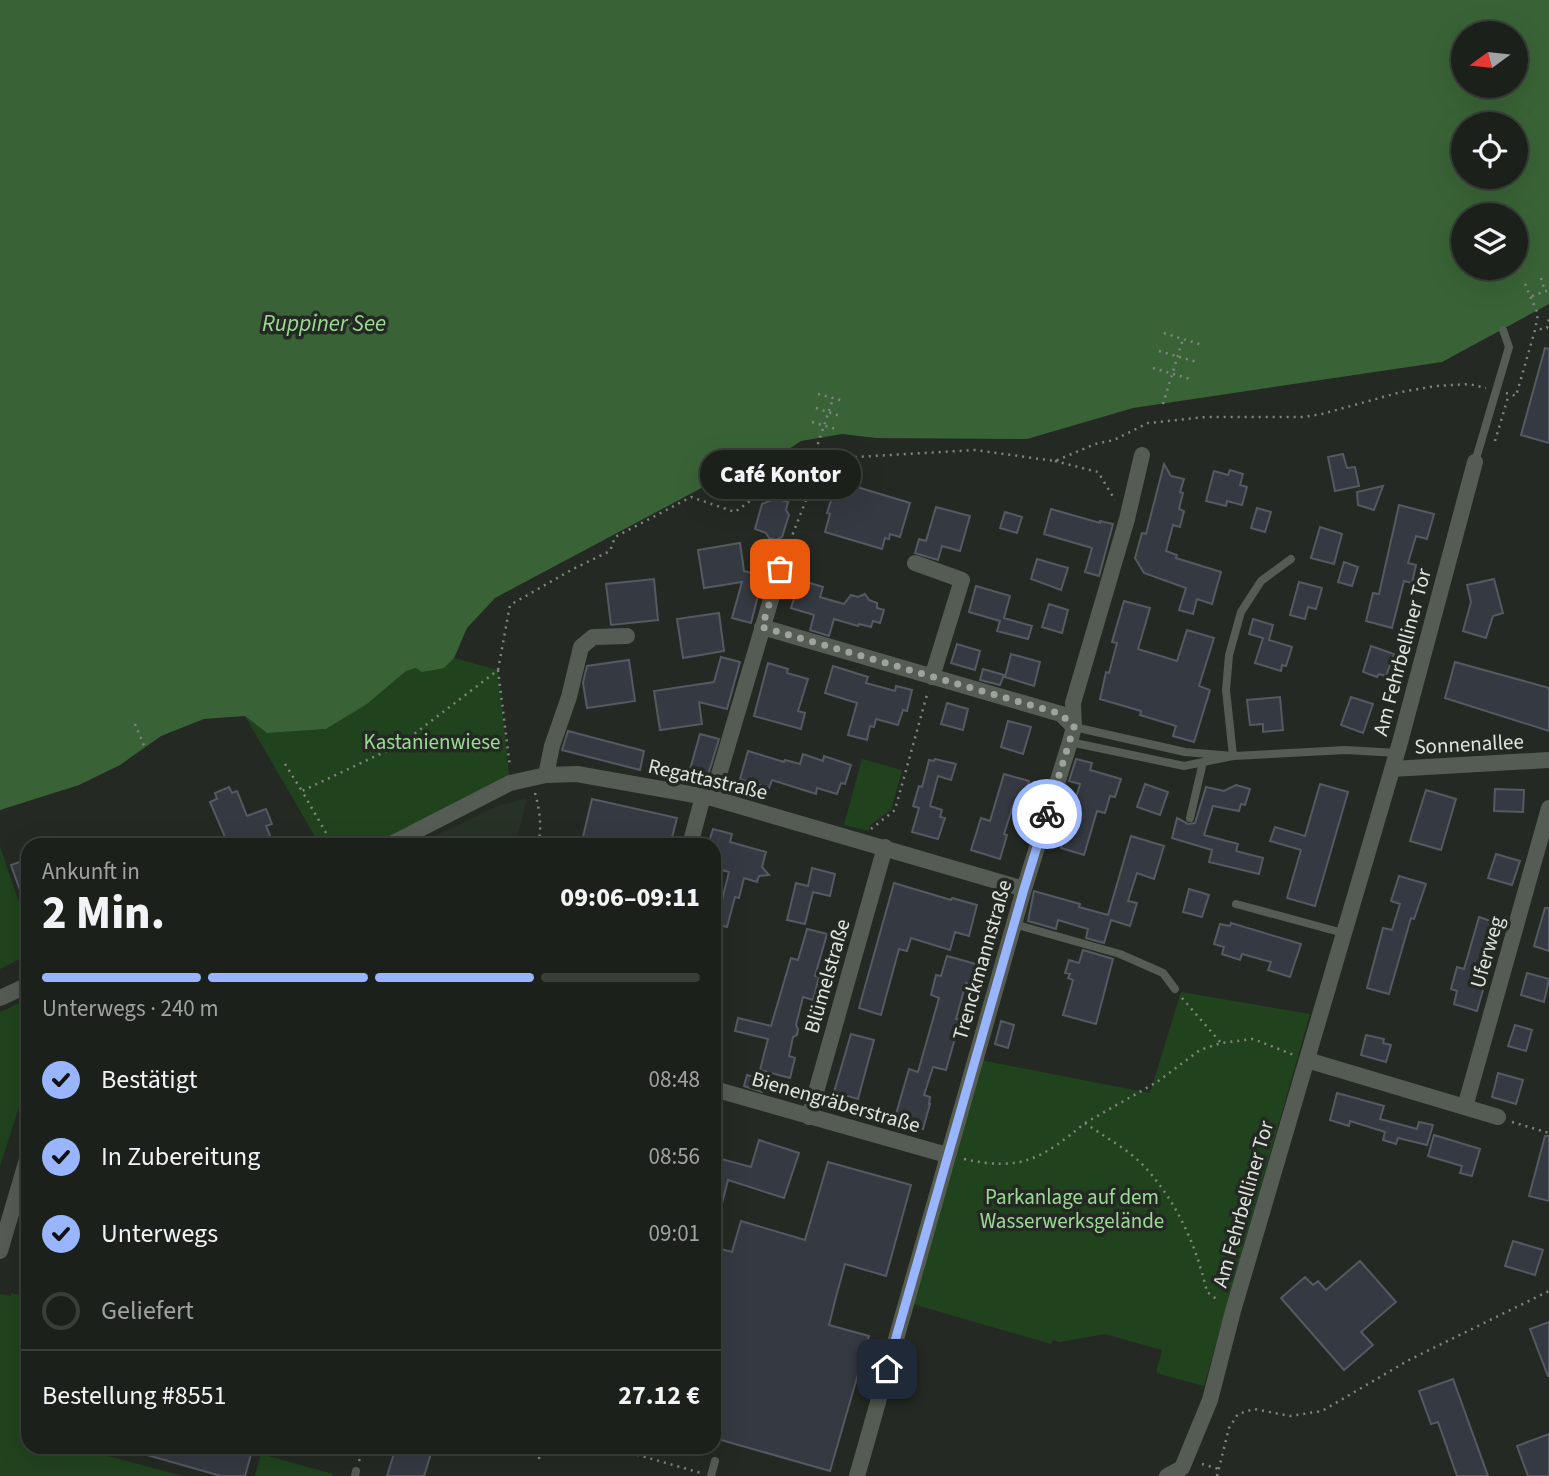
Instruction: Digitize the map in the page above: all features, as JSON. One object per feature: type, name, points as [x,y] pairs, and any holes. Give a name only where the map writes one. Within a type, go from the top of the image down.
[{"type":"street","name":"Trenckmannstraße","points":[[857,1476],[1024,889],[1072,734],[1073,704],[1127,520],[1142,455]]},
{"type":"street","name":"Am Fehrbelliner Tor","points":[[1167,1476],[1182,1468],[1210,1400],[1233,1311],[1394,761],[1475,462]]},
{"type":"street","points":[[915,564],[962,580],[932,677]]},
{"type":"street","points":[[692,838],[780,569]]},
{"type":"street","points":[[762,627],[1061,714],[1072,734]]},
{"type":"street","points":[[538,776],[569,697],[581,647],[593,637],[627,636]]},
{"type":"street","name":"Sonnenallee","points":[[1394,761],[1549,760]]},
{"type":"street","name":"Regattastraße","points":[[403,838],[512,783],[538,776],[577,774],[707,797],[1024,889]]},
{"type":"street","name":"Uferweg","points":[[1465,1107],[1549,808]]},
{"type":"street","name":"Blümelstraße","points":[[809,1117],[885,847]]},
{"type":"street","points":[[0,998],[21,988]]},
{"type":"street","points":[[1307,1060],[1498,1117]]},
{"type":"street","name":"Bienengräberstraße","points":[[721,1091],[947,1156]]},
{"type":"street","points":[[0,1251],[21,1180]]},
{"type":"lane","points":[[1475,462],[1509,348],[1503,330]]},
{"type":"lane","points":[[1233,756],[1226,690],[1229,655],[1241,612],[1261,581],[1291,559]]},
{"type":"lane","points":[[1072,734],[1184,766],[1233,756]]},
{"type":"lane","points":[[1072,734],[1185,752],[1233,756],[1346,750],[1394,761]]},
{"type":"lane","points":[[1190,818],[1203,762]]},
{"type":"lane","points":[[1236,904],[1343,933]]},
{"type":"lane","points":[[1014,924],[1120,954],[1163,973],[1175,989]]},
{"type":"lane","points":[[712,1476],[715,1461]]},
{"type":"path","points":[[1525,284],[1529,297],[1547,291],[1541,278]]},
{"type":"path","points":[[1055,461],[1095,444],[1114,440],[1148,424],[1206,417],[1303,417],[1401,392],[1436,386],[1469,384],[1516,396],[1538,314],[1532,296]]},
{"type":"path","points":[[1535,330],[1547,328],[1549,319]]},
{"type":"path","points":[[1164,333],[1202,345]]},
{"type":"path","points":[[1163,404],[1183,339]]},
{"type":"path","points":[[1159,351],[1197,362]]},
{"type":"path","points":[[1153,368],[1191,379]]},
{"type":"path","points":[[818,394],[844,401]]},
{"type":"path","points":[[811,464],[833,399]]},
{"type":"path","points":[[816,408],[840,416]]},
{"type":"path","points":[[812,422],[836,429]]},
{"type":"path","points":[[512,783],[498,670],[510,605],[610,551],[615,537],[691,497],[735,512],[776,482],[821,459],[975,450],[1055,461],[1098,472],[1127,520]]},
{"type":"path","points":[[780,569],[821,459]]},
{"type":"path","points":[[302,792],[401,744],[498,670]]},
{"type":"path","points":[[867,842],[872,826],[895,810],[932,677]]},
{"type":"path","points":[[135,723],[145,748]]},
{"type":"path","points":[[285,764],[329,838]]},
{"type":"path","points":[[538,776],[540,838]]},
{"type":"path","points":[[1175,989],[1221,1043]]},
{"type":"path","points":[[947,1156],[988,1165],[1027,1161],[1054,1149],[1085,1123],[1157,1082],[1200,1051],[1221,1043],[1253,1039],[1307,1060]]},
{"type":"path","points":[[1498,1117],[1549,1133]]},
{"type":"path","points":[[1085,1123],[1141,1162],[1175,1205],[1200,1261],[1208,1292],[1233,1311]]},
{"type":"path","points":[[1217,1476],[1229,1428],[1238,1414],[1254,1409],[1290,1416],[1322,1411],[1409,1360],[1549,1291]]},
{"type":"path","points":[[538,1459],[539,1454]]},
{"type":"path","points":[[635,1454],[712,1476]]},
{"type":"shaded area","points":[[527,798],[517,838],[431,838],[495,807]]},
{"type":"green space","name":"Kastanienwiese","points":[[454,658],[498,670],[510,783],[403,838],[316,838],[245,716],[267,733],[326,729],[367,704],[406,671],[416,668],[444,668]]},
{"type":"green space","points":[[862,759],[902,770],[891,810],[870,825],[869,831],[844,825]]},
{"type":"green space","points":[[0,847],[21,908],[21,958],[0,969]]},
{"type":"green space","name":"Parkanlage auf dem Wasserwerksgelände","points":[[1181,992],[1310,1014],[1204,1386],[1156,1373],[1162,1350],[1105,1334],[1060,1342],[1053,1340],[1051,1344],[913,1304],[980,1060],[1150,1093]]},
{"type":"green space","points":[[21,1002],[21,1102],[0,1166],[0,1012]]},
{"type":"green space","points":[[11,1293],[21,1295],[21,1454],[101,1454],[183,1476],[0,1476],[0,1294],[11,1296]]},
{"type":"green space","points":[[261,1454],[333,1474],[255,1476]]},
{"type":"water","name":"Ruppiner See","points":[[0,0],[1549,0],[1549,304],[1442,362],[1133,408],[1027,439],[876,438],[842,434],[801,441],[762,467],[709,484],[495,598],[467,628],[454,658],[444,668],[422,672],[416,668],[406,671],[367,704],[326,729],[267,733],[245,716],[204,719],[161,736],[120,765],[79,785],[0,810]]},
{"type":"building","points":[[1545,348],[1549,349],[1549,443],[1521,435]]},
{"type":"building","points":[[1343,454],[1347,468],[1355,467],[1359,486],[1335,491],[1328,457]]},
{"type":"building","points":[[1164,464],[1171,476],[1184,479],[1180,492],[1183,493],[1179,509],[1184,511],[1180,527],[1173,525],[1166,551],[1177,555],[1176,558],[1221,572],[1212,604],[1197,599],[1193,614],[1179,610],[1186,588],[1144,573],[1135,558],[1142,533],[1146,534]]},
{"type":"building","points":[[1230,470],[1243,474],[1240,485],[1247,487],[1242,505],[1227,501],[1226,506],[1206,501],[1214,471],[1228,475]]},
{"type":"building","points":[[837,481],[910,503],[900,537],[890,534],[889,539],[885,538],[882,549],[825,532],[830,514],[827,513]]},
{"type":"building","points":[[1383,486],[1374,510],[1358,505],[1357,492]]},
{"type":"building","points":[[776,498],[788,502],[786,510],[789,515],[782,537],[776,540],[755,529],[762,504]]},
{"type":"building","points":[[1399,505],[1434,514],[1427,539],[1416,536],[1408,563],[1416,565],[1412,583],[1404,581],[1392,628],[1366,621],[1373,593],[1379,594]]},
{"type":"building","points":[[936,507],[970,516],[960,551],[942,546],[938,560],[915,553],[919,539],[926,541]]},
{"type":"building","points":[[1257,508],[1271,512],[1265,532],[1251,528]]},
{"type":"building","points":[[1051,509],[1113,524],[1099,576],[1085,572],[1092,548],[1044,534]]},
{"type":"building","points":[[1005,512],[1022,517],[1017,533],[1000,528]]},
{"type":"building","points":[[1320,527],[1342,534],[1334,564],[1311,558]]},
{"type":"building","points":[[740,543],[744,571],[767,577],[761,593],[759,592],[751,623],[732,618],[742,582],[704,588],[698,550]]},
{"type":"building","points":[[1037,559],[1068,568],[1061,590],[1031,579]]},
{"type":"building","points":[[1344,562],[1358,567],[1352,586],[1338,582]]},
{"type":"building","points":[[654,579],[658,620],[611,625],[606,584]]},
{"type":"building","points":[[1494,579],[1503,613],[1493,616],[1486,638],[1463,631],[1471,602],[1467,585]]},
{"type":"building","points":[[800,580],[823,587],[820,597],[844,604],[851,595],[858,597],[865,594],[869,600],[877,603],[877,608],[884,610],[880,623],[873,621],[871,627],[858,626],[834,619],[829,636],[810,630],[814,615],[791,608]]},
{"type":"building","points":[[1299,582],[1322,588],[1316,609],[1308,607],[1305,619],[1290,615]]},
{"type":"building","points":[[976,586],[1010,596],[1004,618],[1032,626],[1028,639],[997,631],[1000,621],[969,612]]},
{"type":"building","points":[[1124,601],[1150,608],[1138,649],[1177,661],[1187,630],[1214,638],[1199,686],[1210,690],[1194,742],[1173,736],[1176,726],[1140,715],[1141,711],[1100,699],[1106,672],[1109,673],[1117,643],[1112,642]]},
{"type":"building","points":[[1049,604],[1068,610],[1062,633],[1042,627]]},
{"type":"building","points":[[719,613],[724,651],[683,658],[677,619]]},
{"type":"building","points":[[1253,619],[1273,625],[1269,640],[1292,647],[1286,666],[1282,665],[1281,671],[1255,663],[1263,638],[1249,634]]},
{"type":"building","points":[[957,644],[980,651],[975,670],[951,663]]},
{"type":"building","points":[[1371,646],[1394,654],[1386,676],[1379,674],[1377,677],[1363,672]]},
{"type":"building","points":[[1011,654],[1040,662],[1034,686],[1005,677]]},
{"type":"building","points":[[721,657],[740,662],[727,709],[699,702],[702,724],[660,730],[654,691],[714,682]]},
{"type":"building","points":[[629,660],[635,701],[587,708],[583,683],[587,666]]},
{"type":"building","points":[[1455,662],[1549,688],[1549,731],[1445,698]]},
{"type":"building","points":[[768,663],[788,669],[787,673],[808,679],[798,711],[805,713],[801,729],[754,716]]},
{"type":"building","points":[[833,666],[868,677],[866,683],[895,691],[896,686],[912,690],[907,711],[903,710],[898,725],[876,719],[874,727],[870,726],[867,740],[848,735],[857,703],[825,693]]},
{"type":"building","points":[[983,669],[1004,675],[1000,685],[980,680]]},
{"type":"building","points":[[1280,697],[1283,730],[1263,732],[1263,724],[1250,725],[1247,700]]},
{"type":"building","points":[[1351,697],[1373,704],[1363,733],[1341,725]]},
{"type":"building","points":[[947,703],[968,709],[963,730],[941,724]]},
{"type":"building","points":[[1008,721],[1031,727],[1023,754],[1001,747]]},
{"type":"building","points":[[568,731],[644,751],[640,770],[562,750]]},
{"type":"building","points":[[700,734],[719,739],[705,785],[687,780]]},
{"type":"building","points":[[748,751],[784,762],[785,760],[800,764],[803,754],[823,761],[824,756],[851,765],[845,784],[841,783],[837,794],[817,788],[816,794],[772,780],[769,788],[740,779]]},
{"type":"building","points":[[1076,759],[1092,763],[1090,770],[1121,779],[1115,797],[1110,796],[1105,813],[1097,811],[1084,855],[1061,848],[1080,784],[1069,781]]},
{"type":"building","points":[[929,760],[956,764],[951,780],[938,776],[930,806],[942,810],[940,817],[945,818],[938,839],[912,832],[919,808],[913,806],[919,786],[922,787]]},
{"type":"building","points":[[1004,774],[1029,781],[1021,809],[1013,806],[1000,859],[971,850],[981,818],[990,821]]},
{"type":"building","points":[[1145,784],[1168,792],[1160,815],[1137,807]]},
{"type":"building","points":[[1320,784],[1348,792],[1315,906],[1287,898],[1301,850],[1270,841],[1275,827],[1305,836]]},
{"type":"building","points":[[1236,785],[1250,789],[1245,805],[1241,804],[1239,811],[1213,806],[1204,835],[1238,844],[1236,851],[1263,858],[1259,874],[1209,862],[1212,850],[1172,838],[1177,818],[1188,824],[1195,823],[1206,787],[1224,791]]},
{"type":"building","points":[[229,787],[232,793],[237,791],[247,816],[266,809],[272,824],[266,826],[271,838],[225,838],[210,802],[217,799],[215,793]]},
{"type":"building","points":[[1495,789],[1524,790],[1523,812],[1494,811]]},
{"type":"building","points":[[1426,790],[1456,799],[1441,850],[1410,841]]},
{"type":"building","points":[[592,799],[677,818],[672,838],[583,838]]},
{"type":"building","points":[[713,829],[732,834],[730,842],[766,852],[762,867],[769,875],[759,876],[757,882],[744,878],[739,898],[735,897],[727,927],[721,925],[721,904],[729,872],[721,870],[721,838],[710,838]]},
{"type":"building","points":[[1131,836],[1164,846],[1154,879],[1137,873],[1128,901],[1137,903],[1130,926],[1111,920],[1104,943],[1086,938],[1088,929],[1058,920],[1056,929],[1028,921],[1034,891],[1108,915]]},
{"type":"building","points":[[1496,854],[1520,861],[1512,885],[1488,878]]},
{"type":"building","points":[[21,861],[21,893],[11,865]]},
{"type":"building","points":[[812,868],[835,874],[830,896],[813,892],[805,924],[787,920],[796,883],[808,886]]},
{"type":"building","points":[[1399,876],[1426,884],[1414,919],[1411,918],[1389,994],[1367,988],[1383,928],[1392,930],[1400,904],[1391,901]]},
{"type":"building","points":[[894,883],[977,905],[969,936],[955,932],[950,950],[911,938],[907,951],[899,949],[881,1015],[859,1008]]},
{"type":"building","points":[[1189,889],[1209,895],[1202,917],[1183,912]]},
{"type":"building","points":[[1545,908],[1549,908],[1549,951],[1534,946]]},
{"type":"building","points":[[1479,917],[1502,925],[1494,951],[1489,949],[1482,974],[1487,976],[1477,1011],[1454,1004],[1457,991],[1451,989],[1457,967],[1464,969]]},
{"type":"building","points":[[1231,923],[1301,944],[1290,977],[1268,970],[1271,962],[1242,954],[1240,960],[1222,954],[1224,947],[1214,944],[1220,924],[1230,926]]},
{"type":"building","points":[[807,929],[827,934],[815,976],[819,977],[813,1000],[803,997],[796,1025],[797,1035],[793,1037],[789,1056],[795,1058],[790,1078],[760,1070],[768,1039],[735,1031],[738,1018],[771,1026],[791,958],[798,960]]},
{"type":"building","points":[[1083,950],[1113,959],[1096,1024],[1063,1015],[1073,980],[1068,978],[1070,974],[1065,973],[1069,960],[1079,963]]},
{"type":"building","points":[[947,956],[976,964],[970,985],[966,983],[956,1019],[968,1022],[963,1037],[956,1035],[946,1070],[933,1067],[924,1095],[930,1097],[930,1104],[923,1129],[894,1121],[909,1069],[918,1072],[939,998],[931,995],[936,975],[941,976]]},
{"type":"building","points":[[1527,973],[1549,979],[1544,1002],[1521,995]]},
{"type":"building","points":[[1001,1021],[1014,1025],[1008,1048],[995,1044]]},
{"type":"building","points":[[1515,1025],[1532,1030],[1526,1051],[1508,1046]]},
{"type":"building","points":[[851,1034],[874,1040],[858,1099],[834,1092]]},
{"type":"building","points":[[1366,1035],[1384,1039],[1383,1043],[1391,1045],[1386,1062],[1361,1055]]},
{"type":"building","points":[[1498,1073],[1523,1080],[1516,1104],[1492,1097]]},
{"type":"building","points":[[747,1075],[766,1080],[762,1092],[744,1086]]},
{"type":"building","points":[[1337,1093],[1384,1106],[1380,1119],[1417,1129],[1419,1122],[1433,1125],[1427,1145],[1398,1138],[1396,1144],[1383,1140],[1385,1132],[1350,1121],[1349,1126],[1330,1120]]},
{"type":"building","points":[[1434,1135],[1480,1149],[1472,1176],[1460,1173],[1462,1166],[1428,1156]]},
{"type":"building","points":[[1545,1136],[1549,1136],[1549,1201],[1529,1196]]},
{"type":"building","points":[[759,1140],[799,1153],[784,1198],[728,1180],[721,1207],[721,1159],[751,1167]]},
{"type":"building","points":[[828,1162],[911,1185],[886,1276],[845,1264],[829,1325],[869,1336],[830,1471],[721,1440],[721,1249],[732,1252],[741,1221],[805,1240]]},
{"type":"building","points":[[1513,1241],[1543,1250],[1535,1275],[1505,1266]]},
{"type":"building","points":[[1360,1261],[1396,1302],[1361,1332],[1373,1345],[1344,1370],[1281,1298],[1305,1277],[1313,1285],[1318,1281],[1326,1290]]},
{"type":"building","points":[[1549,1322],[1549,1376],[1548,1376],[1530,1329]]},
{"type":"building","points":[[1453,1379],[1488,1476],[1457,1476],[1438,1422],[1431,1424],[1419,1391]]},
{"type":"building","points":[[1549,1434],[1549,1476],[1528,1476],[1517,1446]]},
{"type":"building","points":[[144,1454],[251,1454],[245,1476],[221,1476]]},
{"type":"building","points":[[394,1454],[431,1454],[424,1476],[387,1476]]},
{"type":"way so far","points":[[780,569],[762,627],[1061,714],[1074,727],[1047,814]]},
{"type":"place","name":"Café Kontor","points":[[780,569]]},
{"type":"route","points":[[887,1369],[1047,814]]}]
